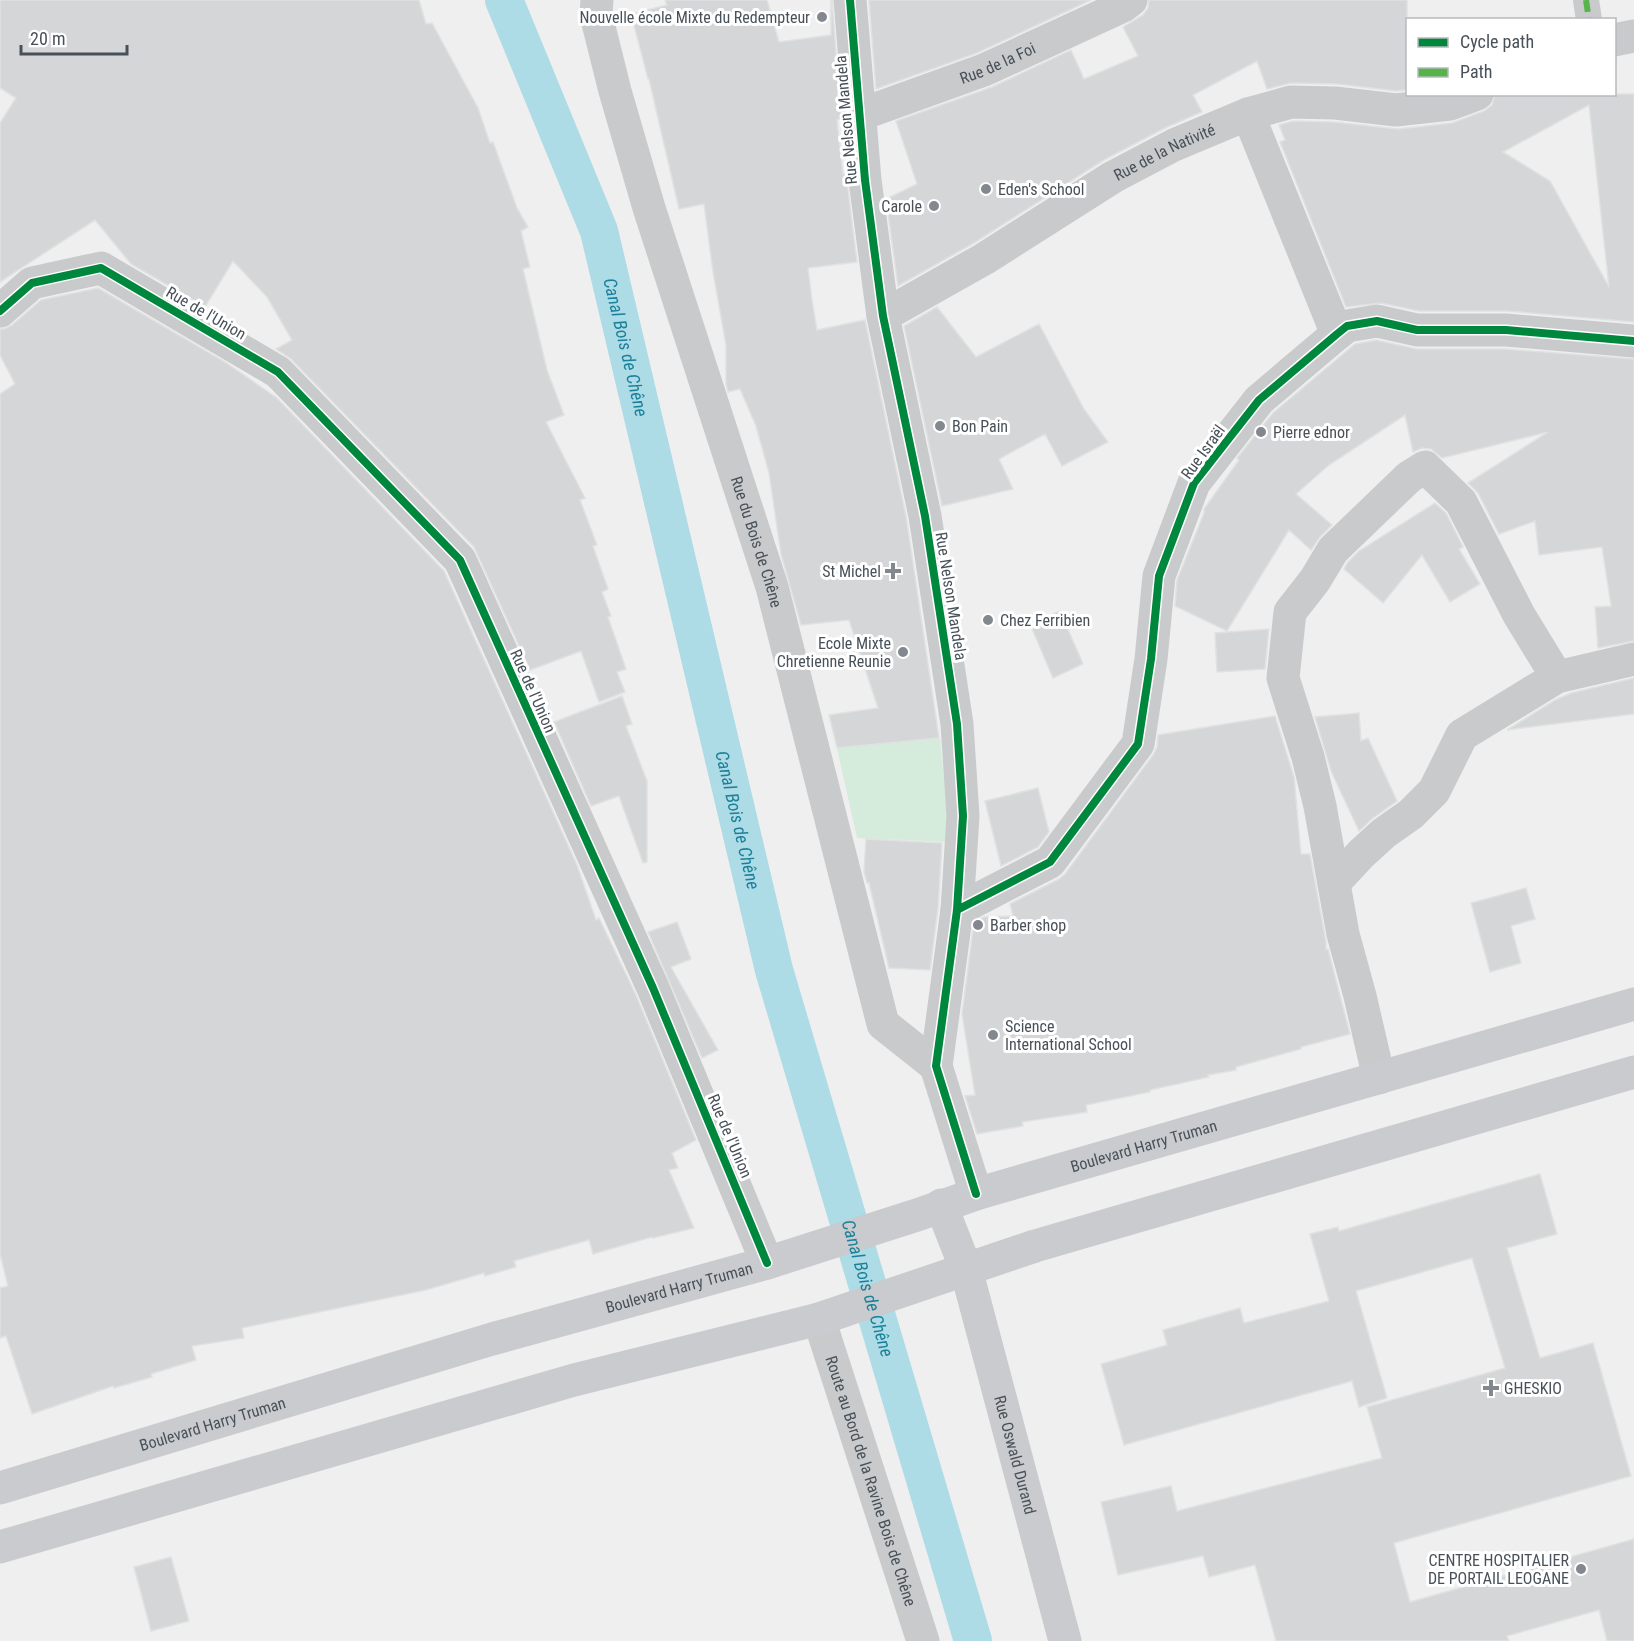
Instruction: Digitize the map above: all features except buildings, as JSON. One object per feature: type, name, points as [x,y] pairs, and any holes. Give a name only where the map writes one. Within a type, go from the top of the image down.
[{"type":"main road","name":"Boulevard Harry Truman","points":[[0,1488],[492,1339],[767,1263],[976,1194],[1634,1004]]},
{"type":"main road","points":[[0,1547],[574,1380],[819,1320],[1047,1242],[1634,1072]]},
{"type":"main road","name":"Rue Oswald Durand","points":[[931,1210],[958,1272],[1065,1641]]},
{"type":"street","name":"Rue du Bois de Chêne","points":[[597,0],[596,15],[615,92],[649,208],[772,587],[883,1024],[936,1066]]},
{"type":"street","name":"Rue Nelson Mandela","points":[[850,0],[865,180],[883,316],[925,516],[957,724],[963,816],[957,910],[936,1066],[976,1194]]},
{"type":"street","name":"Rue de la Foi","points":[[859,115],[984,70],[1123,6],[1131,0]]},
{"type":"street","points":[[1586,0],[1589,18]]},
{"type":"street","points":[[1616,40],[1634,36]]},
{"type":"street","name":"Rue de la Nativité","points":[[883,316],[984,259],[1113,177],[1174,145],[1248,114],[1291,102],[1335,103],[1396,110],[1450,104],[1472,96]]},
{"type":"street","points":[[1248,114],[1337,334]]},
{"type":"street","name":"Rue de l'Union","points":[[0,311],[32,283],[101,268],[278,372],[460,560],[654,988],[767,1263]]},
{"type":"street","name":"Rue Israël","points":[[957,910],[1050,862],[1138,744],[1151,659],[1159,576],[1194,483],[1259,400],[1337,334],[1347,326],[1377,321],[1417,330],[1506,330],[1634,341]]},
{"type":"street","points":[[1379,1078],[1343,934],[1320,806],[1308,758],[1283,678],[1290,612],[1315,580],[1333,550],[1409,477],[1425,467],[1461,502],[1519,615],[1557,677]]},
{"type":"street","points":[[1334,883],[1360,854],[1411,814],[1434,791],[1462,735],[1557,677],[1634,659]]},
{"type":"street","name":"Route au Bord de la Ravine Bois de Chêne","points":[[819,1320],[923,1641]]},
{"type":"green space","points":[[940,738],[950,842],[857,838],[837,748]]},
{"type":"waterway","name":"Canal Bois de Chêne","points":[[504,0],[599,231],[774,970],[973,1641]]},
{"type":"marked path","points":[[1586,0],[1589,18]]},
{"type":"cycle path","points":[[850,0],[865,180],[883,316],[925,516],[957,724],[963,816],[957,910],[936,1066],[976,1194]]},
{"type":"cycle path","points":[[0,311],[32,283],[101,268],[278,372],[460,560],[653,988],[767,1263]]},
{"type":"cycle path","points":[[957,910],[1050,862],[1138,744],[1151,659],[1159,576],[1194,483],[1259,400],[1337,334],[1347,326],[1377,321],[1417,330],[1506,330],[1634,341]]},
{"type":"place","name":"Nouvelle école Mixte du Redempteur","points":[[822,17]]},
{"type":"place","name":"Eden's School","points":[[986,189]]},
{"type":"place","name":"Carole","points":[[934,206]]},
{"type":"place","name":"Bon Pain","points":[[940,426]]},
{"type":"place","name":"Pierre ednor","points":[[1261,432]]},
{"type":"place","name":"St Michel","points":[[893,571]]},
{"type":"place","name":"Chez Ferribien","points":[[988,620]]},
{"type":"place","name":"Ecole Mixte Chretienne Reunie","points":[[903,652]]},
{"type":"place","name":"Barber shop","points":[[978,925]]},
{"type":"place","name":"Science International School","points":[[993,1035]]},
{"type":"place","name":"GHESKIO","points":[[1491,1388]]},
{"type":"place","name":"CENTRE HOSPITALIER DE PORTAIL LEOGANE","points":[[1581,1569]]}]
